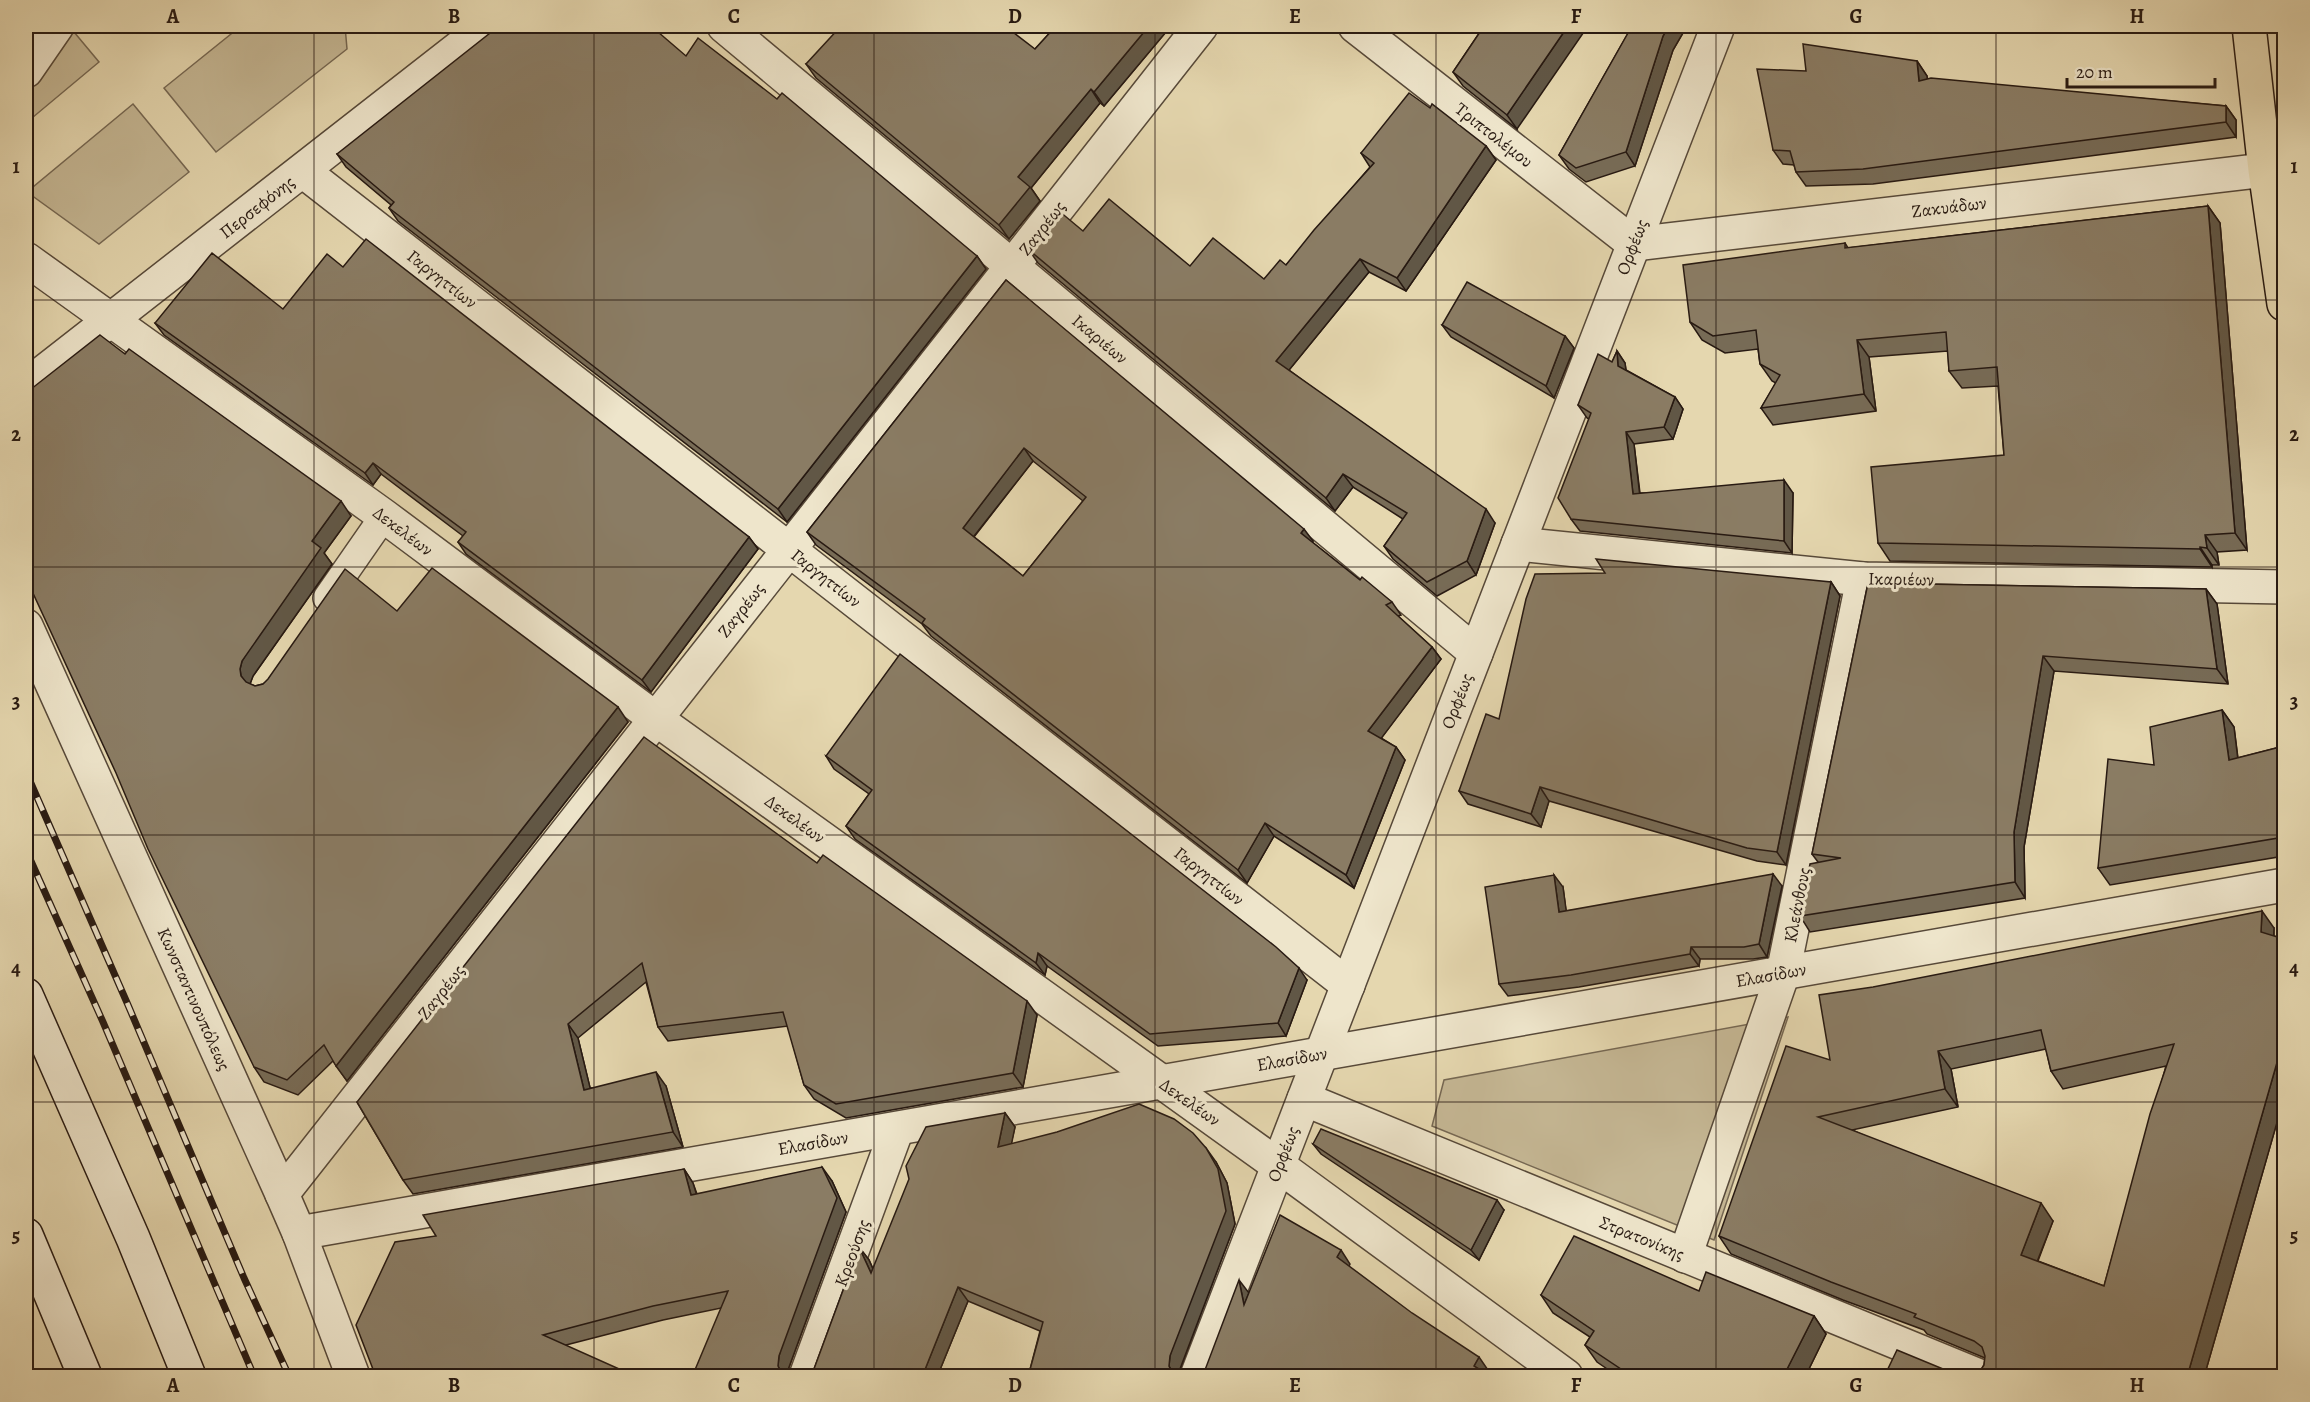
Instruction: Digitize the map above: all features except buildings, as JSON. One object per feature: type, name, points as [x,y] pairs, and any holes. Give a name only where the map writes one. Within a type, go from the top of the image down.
[{"type":"main road","points":[[2249,26],[2265,170],[2284,304]]},
{"type":"street","points":[[26,71],[57,26]]},
{"type":"street","name":"Περσεφόνης","points":[[26,386],[487,26]]},
{"type":"street","name":"Ικαριέων","points":[[724,26],[1476,653]]},
{"type":"street","name":"Ζαγρέως","points":[[282,1194],[1201,26]]},
{"type":"street","name":"Τριπτολέμου","points":[[1355,26],[1634,244]]},
{"type":"street","name":"Ορφέως","points":[[1197,1377],[1718,26]]},
{"type":"street","name":"Ζακυάδων","points":[[1634,244],[2265,170]]},
{"type":"street","name":"Γαργηττίων","points":[[303,171],[1348,985]]},
{"type":"street","name":"Δεκελέων","points":[[26,259],[384,516],[656,719],[1278,1166],[1551,1372]]},
{"type":"street","name":"Ικαριέων","points":[[1518,544],[1863,579],[2284,587]]},
{"type":"street","name":"Κλεάνθους","points":[[1685,1256],[1783,973],[1863,579]]},
{"type":"street","name":"Κωνσταντινουπόλεως","points":[[26,626],[299,1233],[353,1377]]},
{"type":"street","name":"Ελασίδων","points":[[299,1233],[2284,885]]},
{"type":"street","points":[[26,995],[133,1238],[189,1377]]},
{"type":"street","name":"Στρατονίκης","points":[[1304,1099],[1979,1377]]},
{"type":"street","name":"Κρεούσης","points":[[806,1377],[897,1128]]},
{"type":"street","points":[[29,1252],[85,1377]]},
{"type":"lane","points":[[312,620],[384,516]]},
{"type":"shaded area","points":[[69,26],[99,62],[26,123],[26,79]]},
{"type":"shaded area","points":[[241,26],[345,26],[347,49],[216,152],[164,88]]},
{"type":"shaded area","points":[[133,104],[189,172],[99,244],[27,192]]},
{"type":"shaded area","points":[[1788,1017],[1714,1240],[1432,1126],[1444,1080]]},
{"type":"railway","points":[[26,772],[244,1278],[289,1376]]},
{"type":"railway","points":[[26,850],[103,1022],[254,1376]]}]
